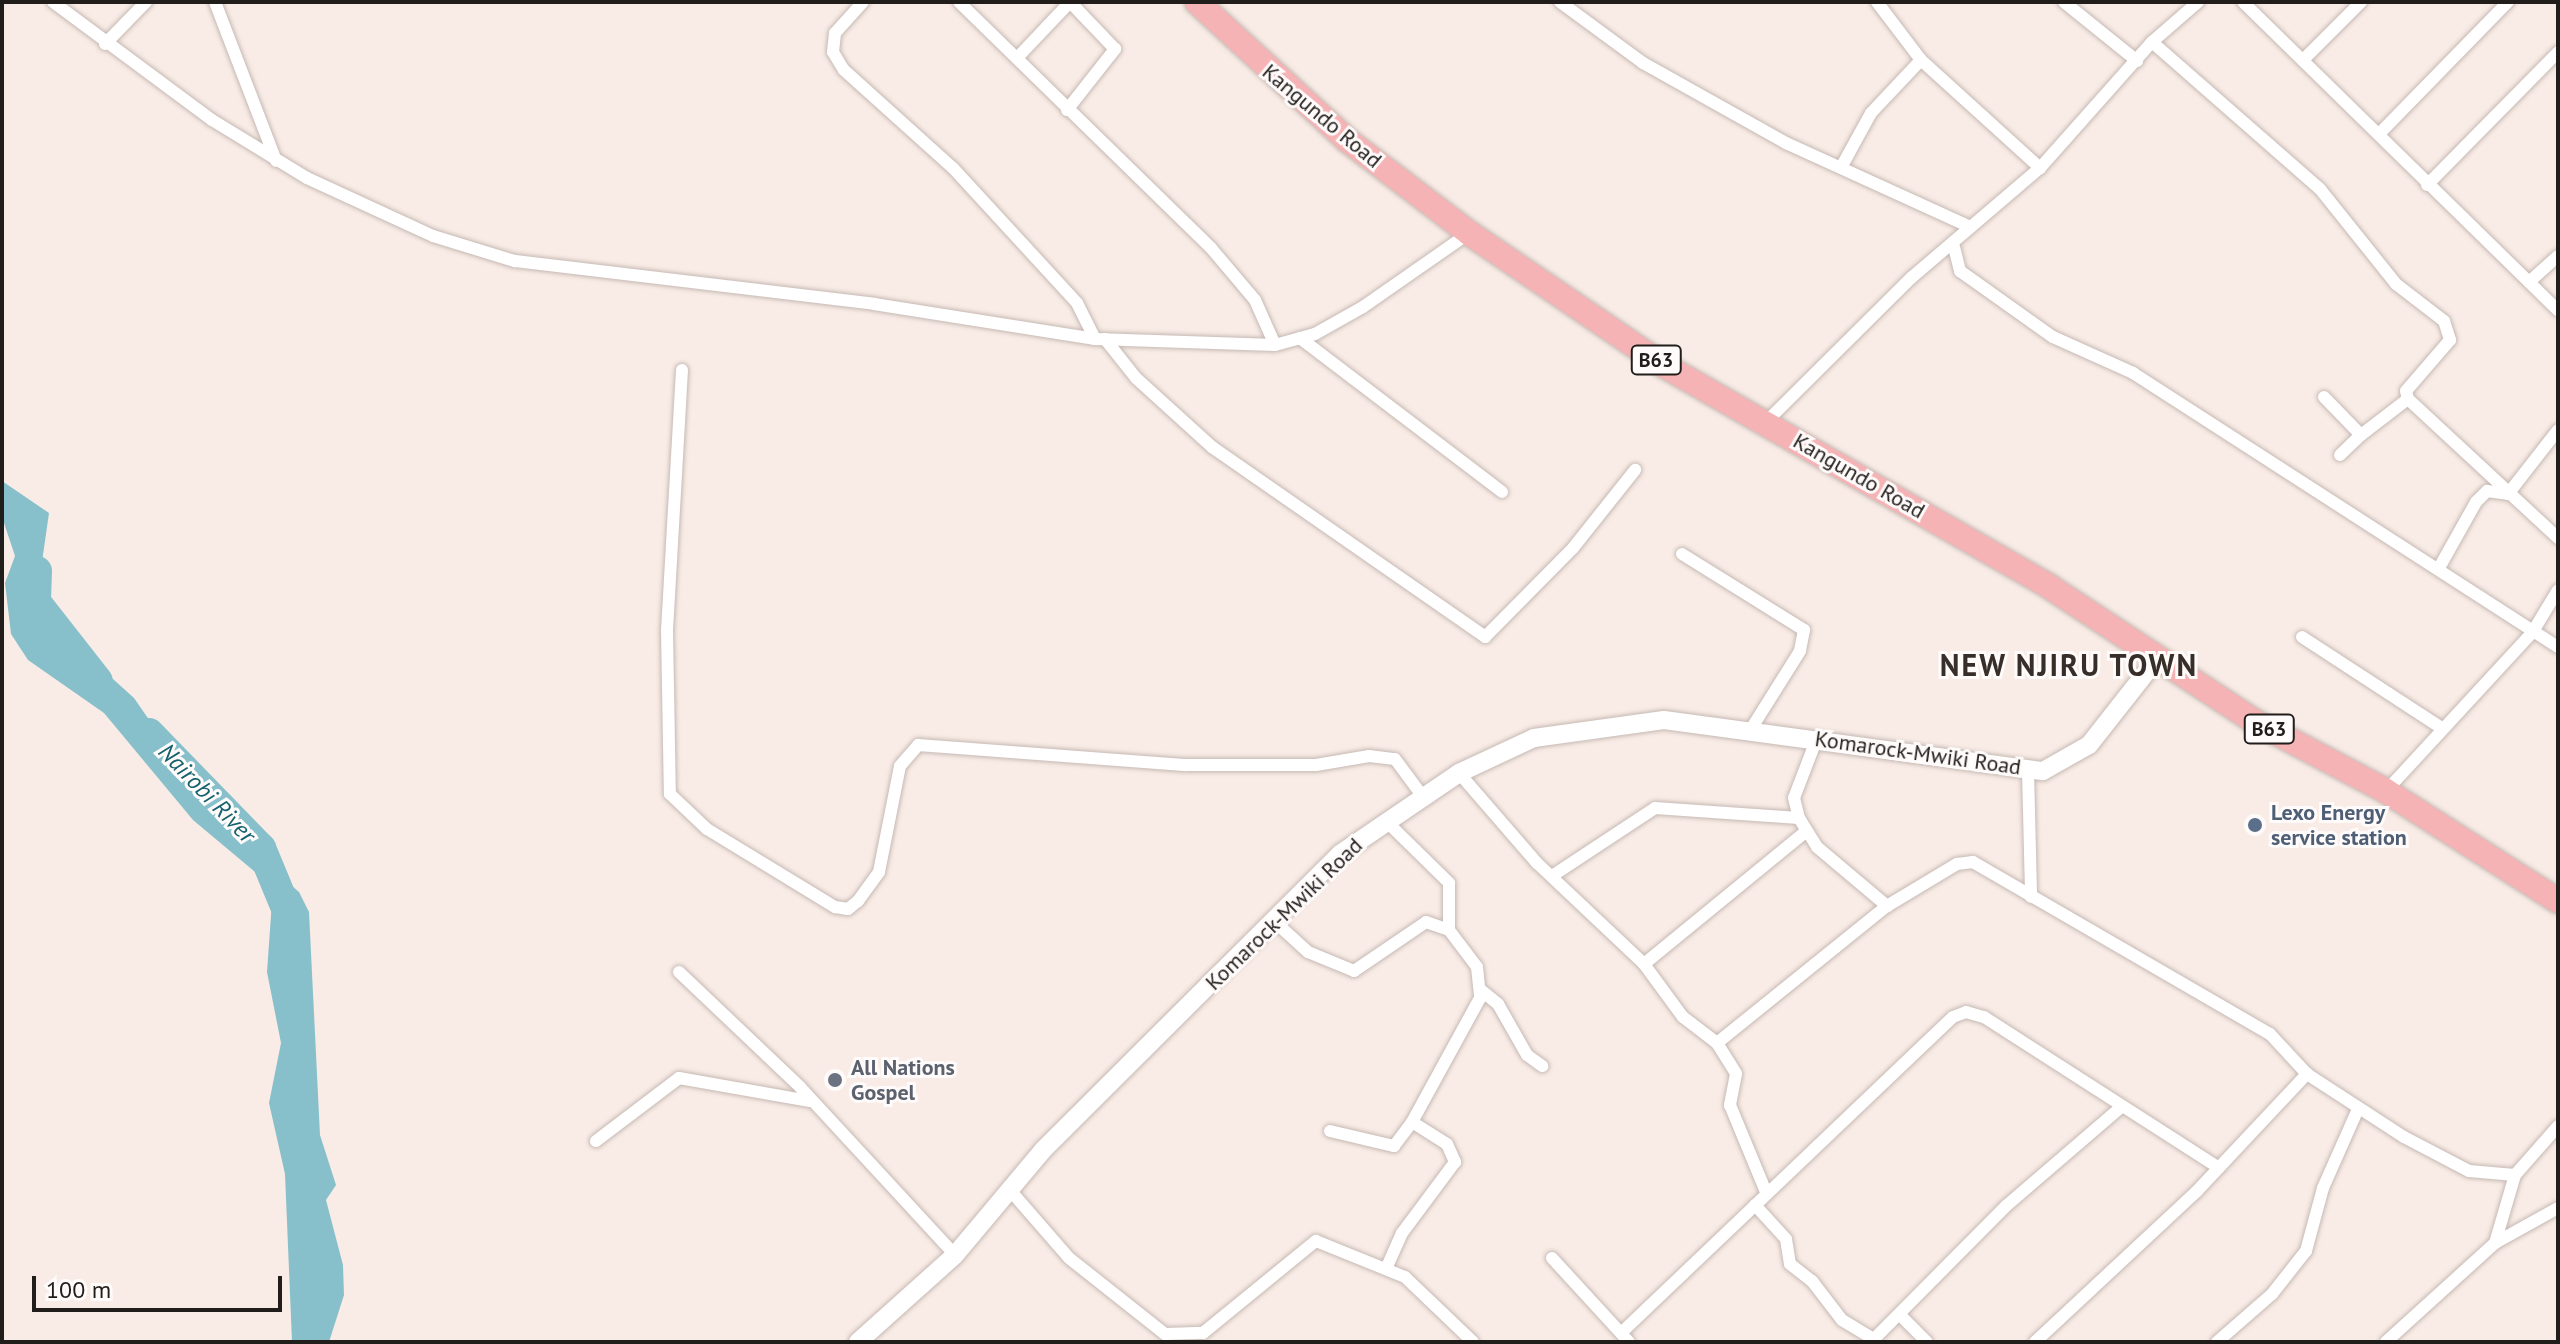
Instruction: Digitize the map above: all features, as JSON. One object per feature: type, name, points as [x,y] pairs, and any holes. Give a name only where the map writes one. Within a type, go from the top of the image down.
[{"type":"highway","name":"Kangundo Road","points":[[1197,2],[1347,140],[1469,233],[1663,365],[2159,656],[2254,721],[2386,791],[2558,901]]},
{"type":"main road","name":"Komarock-Mwiki Road","points":[[858,1342],[955,1255],[1009,1189],[1340,854],[1421,794],[1459,773],[1534,738],[1597,726],[1664,720],[1817,738],[2028,770],[2055,768],[2089,745],[2159,656]]},
{"type":"street","points":[[53,2],[105,44],[276,161],[433,236],[515,261],[874,304],[1100,339],[1275,345],[1300,338],[1363,307],[1469,233]]},
{"type":"street","points":[[105,44],[146,2]]},
{"type":"street","points":[[215,2],[276,161]]},
{"type":"street","points":[[863,2],[835,33],[833,52],[844,70],[953,168],[1077,303],[1100,339],[1212,447],[1485,637],[1573,548],[1635,470]]},
{"type":"street","points":[[959,2],[1211,248],[1255,300],[1275,345]]},
{"type":"street","points":[[1017,58],[1070,2],[1115,49],[1067,110]]},
{"type":"street","points":[[1560,2],[1643,63],[1812,157],[1843,164],[1903,200],[1970,227]]},
{"type":"street","points":[[1877,2],[1921,60],[2040,168]]},
{"type":"street","points":[[2064,2],[2137,61]]},
{"type":"street","points":[[1765,423],[1911,278],[1954,247],[1970,227],[2040,168],[2152,42],[2198,2]]},
{"type":"street","points":[[2243,2],[2558,311]]},
{"type":"street","points":[[2304,59],[2361,2]]},
{"type":"street","points":[[2379,134],[2508,2]]},
{"type":"street","points":[[2152,42],[2320,189],[2396,284],[2444,321],[2450,340],[2406,391],[2408,399],[2558,538]]},
{"type":"street","points":[[2427,185],[2558,52]]},
{"type":"street","points":[[1843,164],[1871,113],[1921,60]]},
{"type":"street","points":[[1954,247],[1960,271],[2053,337],[2133,373],[2558,647]]},
{"type":"street","points":[[2529,282],[2558,256]]},
{"type":"street","points":[[1300,338],[1502,492]]},
{"type":"street","points":[[682,370],[667,630],[670,794],[707,829],[835,907],[848,909],[858,901],[879,872],[900,766],[918,745],[1187,765],[1316,765],[1369,756],[1395,759],[1421,794]]},
{"type":"street","points":[[2324,397],[2361,435]]},
{"type":"street","points":[[2340,455],[2408,399]]},
{"type":"street","points":[[2508,494],[2558,430]]},
{"type":"street","points":[[2439,568],[2476,502],[2487,491],[2508,494]]},
{"type":"street","points":[[1682,554],[1804,630],[1800,651],[1751,729]]},
{"type":"street","points":[[2386,791],[2440,727],[2532,633],[2558,590]]},
{"type":"street","points":[[2302,637],[2440,727]]},
{"type":"street","points":[[1817,738],[1794,798],[1799,818],[1805,832],[1865,893],[1887,906]]},
{"type":"street","points":[[2028,770],[2031,897]]},
{"type":"street","points":[[1459,773],[1552,876],[1644,964],[1683,1017],[1717,1043],[1736,1074],[1730,1105],[1766,1192]]},
{"type":"street","points":[[1552,876],[1655,808],[1799,818]]},
{"type":"street","points":[[1385,820],[1449,883],[1449,930]]},
{"type":"street","points":[[1644,964],[1805,832]]},
{"type":"street","points":[[1717,1043],[1887,906],[1966,861],[2270,1034],[2307,1074],[2358,1109],[2453,1165],[2515,1175]]},
{"type":"street","points":[[1274,921],[1308,952],[1354,971],[1426,922],[1449,930],[1477,967],[1482,991],[1542,1066]]},
{"type":"street","points":[[679,972],[813,1102],[955,1255]]},
{"type":"street","points":[[1330,1131],[1394,1146],[1412,1122],[1482,991]]},
{"type":"street","points":[[1552,1258],[1625,1338],[1766,1192],[1953,1017],[1966,1012],[1984,1017],[2120,1108],[2219,1168]]},
{"type":"street","points":[[2035,1342],[2219,1168],[2307,1074]]},
{"type":"street","points":[[596,1141],[679,1078],[813,1102]]},
{"type":"street","points":[[1755,1205],[1786,1239],[1790,1264],[1812,1281],[1842,1320],[1873,1341],[2006,1206],[2120,1108]]},
{"type":"street","points":[[2217,1342],[2272,1294],[2306,1251],[2323,1188],[2358,1109]]},
{"type":"street","points":[[1387,1266],[1402,1233],[1455,1162],[1447,1144],[1412,1122]]},
{"type":"street","points":[[2495,1243],[2515,1175],[2558,1126]]},
{"type":"street","points":[[1009,1189],[1078,1267],[1165,1334],[1203,1333],[1316,1241],[1387,1266],[1424,1292],[1473,1342]]},
{"type":"street","points":[[2386,1342],[2495,1243],[2558,1208]]},
{"type":"street","points":[[1900,1315],[1927,1342]]},
{"type":"water","points":[[2,481],[49,513],[39,583],[44,632],[103,670],[134,698],[224,828],[299,892],[309,912],[320,1135],[336,1185],[326,1200],[343,1265],[344,1295],[329,1342],[292,1342],[285,1174],[269,1103],[281,1043],[267,972],[273,887],[193,820],[104,713],[28,660],[11,634],[5,583],[15,556],[2,517]]},
{"type":"waterway","name":"Nairobi River","points":[[37,571],[36,602],[98,681]]},
{"type":"waterway","name":"Nairobi River","points":[[149,733],[261,848],[285,906]]},
{"type":"place","name":"Lexo Energy service station","points":[[2255,825]]},
{"type":"place","name":"All Nations Gospel","points":[[835,1080]]},
{"type":"district","name":"NEW NJIRU TOWN","points":[[2069,665]]}]
